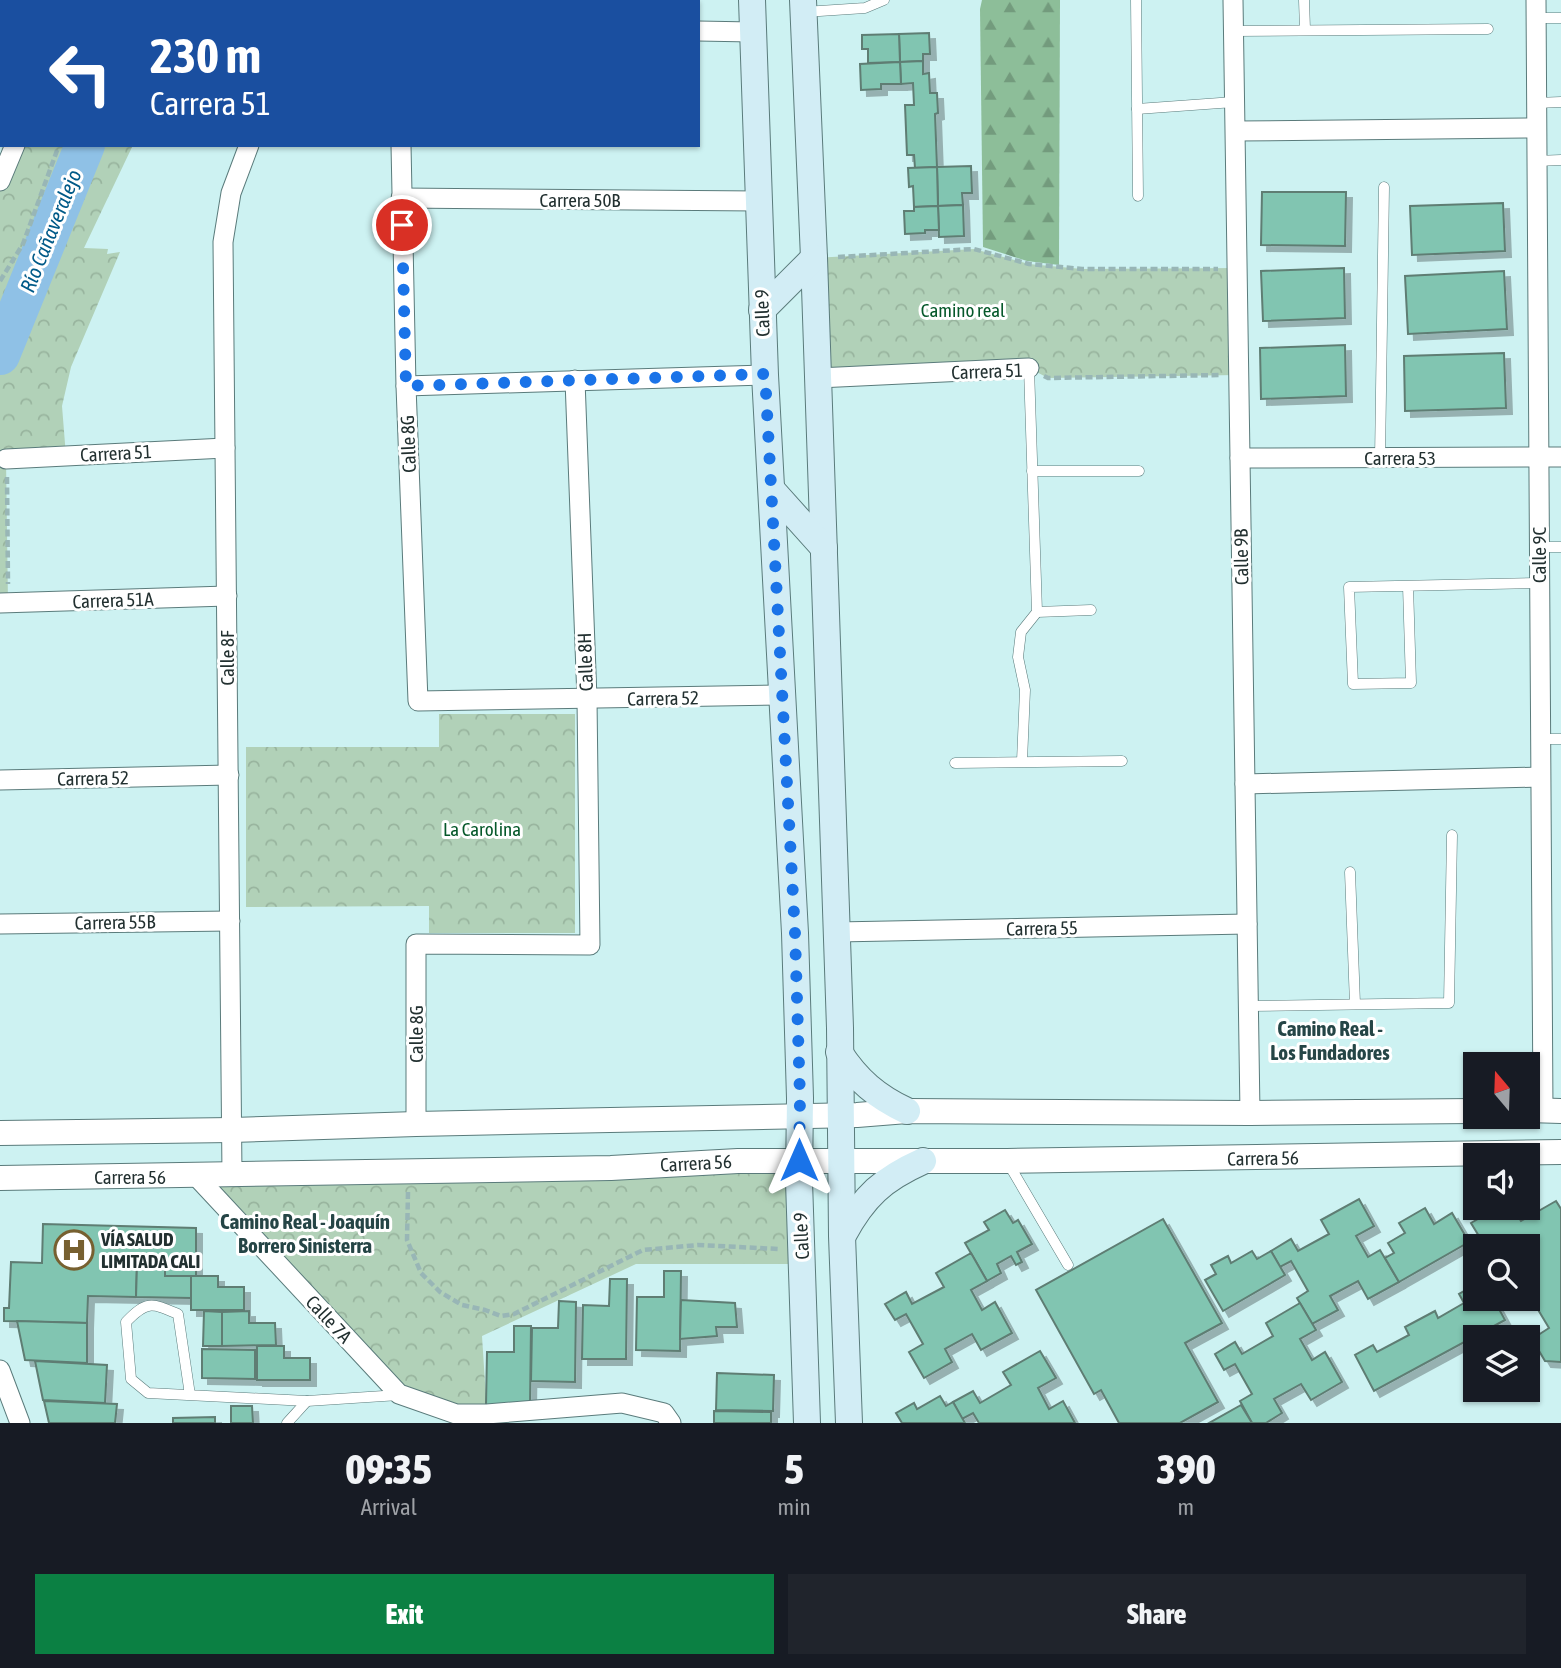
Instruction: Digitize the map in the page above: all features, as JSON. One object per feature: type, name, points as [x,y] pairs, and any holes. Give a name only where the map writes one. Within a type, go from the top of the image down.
[{"type":"main road","name":"Calle 9","points":[[752,0],[762,310],[795,933],[807,1423]]},
{"type":"main road","points":[[804,6],[837,932],[842,1236],[849,1423]]},
{"type":"main road","points":[[762,310],[814,258]]},
{"type":"main road","points":[[772,490],[824,548]]},
{"type":"main road","points":[[839,1052],[851,1071],[867,1087],[885,1101],[907,1111]]},
{"type":"main road","points":[[842,1236],[855,1211],[874,1189],[897,1172],[923,1161]]},
{"type":"street","name":"Calle 9B","points":[[1233,0],[1250,1113]]},
{"type":"street","name":"Calle 9C","points":[[1536,9],[1544,1110]]},
{"type":"street","points":[[700,32],[752,32]]},
{"type":"street","points":[[1236,131],[1536,128]]},
{"type":"street","points":[[0,181],[14,147]]},
{"type":"street","name":"Calle 8F","points":[[232,1175],[223,242],[231,193],[248,147]]},
{"type":"street","name":"Calle 8G","points":[[401,147],[406,386],[418,701]]},
{"type":"street","name":"Carrera 50B","points":[[401,198],[758,201]]},
{"type":"street","name":"Carrera 51","points":[[818,378],[1029,368]]},
{"type":"street","points":[[406,386],[765,374]]},
{"type":"street","name":"Calle 8H","points":[[416,944],[590,945],[587,699],[575,380]]},
{"type":"street","name":"Carrera 51","points":[[6,459],[225,448]]},
{"type":"street","name":"Carrera 53","points":[[1240,458],[1561,457]]},
{"type":"street","name":"Carrera 51A","points":[[4,603],[227,596]]},
{"type":"street","name":"Carrera 52","points":[[418,701],[783,695]]},
{"type":"street","name":"Carrera 52","points":[[0,780],[229,775]]},
{"type":"street","points":[[1245,784],[1540,777]]},
{"type":"street","name":"Carrera 55B","points":[[0,924],[230,921]]},
{"type":"street","name":"Carrera 55","points":[[837,932],[1247,924]]},
{"type":"street","name":"Calle 8G","points":[[416,944],[416,1124]]},
{"type":"street","points":[[0,1133],[232,1130],[841,1115],[907,1111],[1463,1111]]},
{"type":"street","name":"Carrera 56","points":[[0,1178],[197,1177],[611,1168],[738,1161],[1007,1161],[1561,1152]]},
{"type":"street","name":"Calle 7A","points":[[197,1177],[399,1395],[456,1414],[622,1403],[664,1413],[671,1423]]},
{"type":"street","points":[[0,1370],[20,1423]]},
{"type":"lane","points":[[804,6],[865,8],[884,0]]},
{"type":"lane","points":[[1136,0],[1138,196]]},
{"type":"lane","points":[[1304,0],[1305,29]]},
{"type":"lane","points":[[1536,9],[1561,18]]},
{"type":"lane","points":[[1233,31],[1488,29]]},
{"type":"lane","points":[[1138,109],[1234,102]]},
{"type":"lane","points":[[1536,103],[1561,102]]},
{"type":"lane","points":[[1536,161],[1561,160]]},
{"type":"lane","points":[[1380,458],[1384,187]]},
{"type":"lane","points":[[1022,761],[1025,690],[1018,657],[1021,632],[1037,612],[1029,368]]},
{"type":"lane","points":[[1032,471],[1139,471]]},
{"type":"lane","points":[[1539,547],[1561,547]]},
{"type":"lane","points":[[1408,586],[1411,683],[1353,684],[1349,587],[1539,583]]},
{"type":"lane","points":[[1037,612],[1091,610]]},
{"type":"lane","points":[[1540,739],[1561,739]]},
{"type":"lane","points":[[955,763],[1122,761]]},
{"type":"lane","points":[[1248,1006],[1449,1003],[1452,835]]},
{"type":"lane","points":[[1350,872],[1355,1004]]},
{"type":"lane","points":[[1007,1161],[1068,1265]]},
{"type":"lane","points":[[190,1395],[178,1314],[155,1304],[140,1307],[126,1322],[131,1379],[148,1393],[307,1401],[399,1395]]},
{"type":"lane","points":[[287,1423],[307,1401]]},
{"type":"path","points":[[0,281],[23,244],[58,147]]},
{"type":"path","points":[[814,258],[974,249],[1029,264],[1082,269],[1237,268]]},
{"type":"path","name":"Carrera 51","points":[[1029,368],[1048,378],[1238,375]]},
{"type":"path","points":[[4,603],[6,459]]},
{"type":"path","points":[[407,1188],[407,1240],[421,1273],[440,1292],[462,1305],[501,1316],[514,1314],[643,1250],[698,1245],[783,1249]]},
{"type":"green space","points":[[982,0],[1060,0],[1059,265],[1027,261],[983,247]]},
{"type":"green space","points":[[14,147],[132,147],[84,248],[108,249],[107,254],[120,252],[71,367],[62,406],[66,456],[6,459],[8,603],[0,603],[0,181]]},
{"type":"green space","name":"Camino real","points":[[974,249],[1029,264],[1082,269],[1237,268],[1238,375],[1048,378],[1029,368],[818,378],[814,258]]},
{"type":"green space","name":"La Carolina","points":[[439,714],[575,714],[575,933],[429,933],[429,906],[246,907],[246,747],[439,747]]},
{"type":"green space","points":[[799,1160],[803,1264],[636,1264],[482,1336],[487,1414],[399,1394],[197,1177]]},
{"type":"building","points":[[929,33],[930,54],[923,54],[923,61],[900,62],[899,34]]},
{"type":"building","points":[[899,34],[900,62],[868,63],[868,49],[862,49],[862,35]]},
{"type":"building","points":[[923,61],[923,74],[929,73],[930,93],[937,93],[937,167],[915,168],[914,155],[907,155],[905,105],[914,105],[913,83],[901,84],[900,62]]},
{"type":"building","points":[[900,62],[901,84],[881,84],[881,89],[861,90],[860,64]]},
{"type":"building","points":[[971,166],[972,193],[962,193],[963,205],[938,206],[937,167]]},
{"type":"building","points":[[937,167],[938,206],[914,207],[913,186],[909,187],[908,168]]},
{"type":"building","points":[[1262,192],[1346,192],[1345,246],[1261,245]]},
{"type":"building","points":[[1503,203],[1505,251],[1412,255],[1410,206]]},
{"type":"building","points":[[963,205],[964,236],[939,237],[938,206]]},
{"type":"building","points":[[938,206],[939,230],[905,234],[904,211],[914,211],[914,207]]},
{"type":"building","points":[[1344,268],[1345,318],[1263,321],[1261,271]]},
{"type":"building","points":[[1504,271],[1507,329],[1408,334],[1405,276]]},
{"type":"building","points":[[1345,345],[1346,396],[1261,399],[1260,348]]},
{"type":"building","points":[[1504,353],[1506,408],[1405,411],[1404,356]]},
{"type":"building","points":[[1359,1199],[1374,1226],[1356,1236],[1368,1257],[1380,1250],[1399,1282],[1368,1299],[1358,1281],[1330,1296],[1338,1310],[1312,1324],[1297,1298],[1308,1291],[1291,1261],[1280,1267],[1271,1251],[1291,1239],[1298,1251],[1329,1234],[1321,1220]]},
{"type":"building","points":[[1556,1201],[1561,1209],[1561,1362],[1545,1361],[1540,1353],[1540,1334],[1549,1328],[1539,1311],[1540,1234],[1478,1234],[1471,1223],[1476,1220],[1540,1220],[1540,1210]]},
{"type":"building","points":[[1425,1208],[1434,1224],[1452,1213],[1464,1234],[1463,1245],[1399,1282],[1385,1258],[1394,1253],[1388,1243],[1405,1233],[1399,1223]]},
{"type":"building","points":[[1005,1210],[1013,1223],[1018,1220],[1032,1244],[1017,1252],[1022,1262],[1016,1265],[1011,1256],[997,1264],[1001,1273],[987,1281],[965,1243],[989,1230],[984,1222]]},
{"type":"building","points":[[1163,1219],[1222,1323],[1185,1343],[1218,1402],[1180,1423],[1119,1423],[1101,1390],[1094,1394],[1036,1290]]},
{"type":"building","points":[[43,1224],[196,1228],[196,1276],[165,1276],[165,1264],[137,1264],[136,1297],[88,1296],[87,1323],[4,1321],[4,1308],[9,1308],[11,1262],[42,1263]]},
{"type":"building","points":[[1252,1251],[1257,1259],[1271,1251],[1285,1275],[1223,1311],[1205,1280],[1216,1274],[1211,1265],[1228,1256],[1231,1263]]},
{"type":"building","points":[[971,1253],[987,1281],[971,1290],[982,1310],[995,1302],[1012,1333],[981,1350],[972,1334],[945,1349],[952,1362],[924,1378],[909,1352],[923,1344],[906,1314],[895,1320],[885,1304],[906,1292],[912,1304],[944,1287],[936,1273]]},
{"type":"building","points":[[137,1264],[165,1264],[165,1276],[191,1276],[191,1298],[136,1297]]},
{"type":"building","points":[[664,1271],[681,1271],[680,1351],[636,1350],[637,1297],[664,1297]]},
{"type":"building","points":[[191,1276],[218,1276],[218,1287],[244,1287],[244,1310],[191,1310]]},
{"type":"building","points":[[610,1279],[627,1279],[626,1359],[582,1359],[583,1305],[609,1306]]},
{"type":"building","points":[[681,1300],[735,1303],[737,1327],[716,1327],[717,1336],[680,1339]]},
{"type":"building","points":[[559,1301],[576,1302],[575,1382],[531,1381],[532,1328],[558,1328]]},
{"type":"building","points":[[1300,1303],[1316,1330],[1300,1339],[1312,1360],[1325,1352],[1342,1382],[1311,1400],[1301,1384],[1274,1399],[1282,1413],[1266,1423],[1252,1423],[1240,1401],[1252,1394],[1235,1364],[1224,1370],[1215,1354],[1235,1342],[1242,1354],[1273,1336],[1266,1323]]},
{"type":"building","points":[[1463,1304],[1463,1311],[1500,1311],[1505,1320],[1496,1325],[1463,1325],[1463,1343],[1374,1391],[1355,1355],[1373,1345],[1377,1352],[1409,1335],[1405,1327],[1435,1311],[1438,1318]]},
{"type":"building","points":[[204,1311],[222,1312],[222,1346],[203,1346]]},
{"type":"building","points":[[249,1311],[249,1323],[275,1323],[276,1345],[222,1346],[222,1312]]},
{"type":"building","points":[[17,1321],[87,1323],[87,1363],[25,1360]]},
{"type":"building","points":[[514,1326],[531,1326],[530,1406],[486,1405],[487,1352],[514,1352]]},
{"type":"building","points":[[257,1346],[284,1346],[284,1358],[310,1358],[310,1380],[257,1380]]},
{"type":"building","points":[[202,1349],[255,1350],[255,1379],[202,1378]]},
{"type":"building","points":[[1040,1351],[1056,1378],[1038,1388],[1049,1409],[1063,1401],[1075,1423],[979,1423],[973,1413],[962,1419],[953,1402],[973,1391],[980,1403],[1011,1385],[1003,1372]]},
{"type":"building","points":[[35,1361],[107,1365],[105,1403],[43,1400]]},
{"type":"building","points":[[717,1373],[774,1375],[773,1411],[716,1410]]},
{"type":"building","points":[[940,1396],[946,1406],[953,1402],[965,1423],[902,1423],[896,1413],[914,1403],[917,1409]]},
{"type":"building","points":[[44,1401],[117,1404],[115,1423],[49,1423]]},
{"type":"building","points":[[1241,1405],[1252,1423],[1209,1423]]},
{"type":"building","points":[[231,1406],[252,1406],[253,1423],[231,1423]]},
{"type":"building","points":[[714,1411],[771,1412],[771,1423],[714,1423]]},
{"type":"building","points":[[215,1417],[215,1423],[173,1423],[173,1418]]},
{"type":"waterway","name":"Río Cañaveralejo","points":[[0,355],[84,147]]},
{"type":"place","name":"VÍA SALUD LIMITADA CALI","points":[[74,1250]]},
{"type":"district","name":"Camino Real - Los Fundadores","points":[[1330,1041]]},
{"type":"district","name":"Camino Real - Joaquín Borrero Sinisterra","points":[[305,1234]]},
{"type":"route","points":[[402,225],[406,386],[765,374],[795,933],[799,1160]]}]
